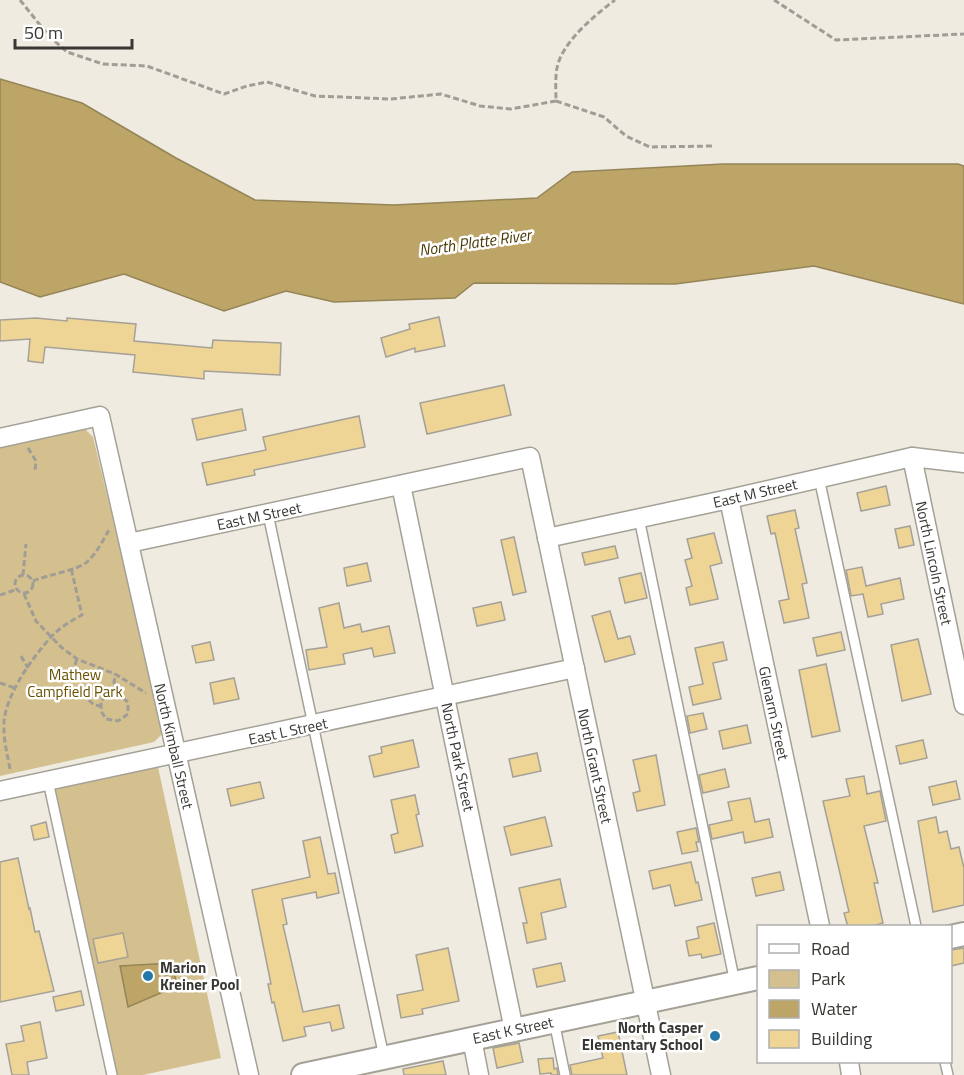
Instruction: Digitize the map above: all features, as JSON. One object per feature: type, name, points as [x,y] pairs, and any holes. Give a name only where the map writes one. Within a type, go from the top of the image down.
[{"type":"street","name":"North Kimball Street","points":[[0,438],[100,416],[249,1075]]},
{"type":"street","name":"East M Street","points":[[129,543],[530,457]]},
{"type":"street","name":"North Grant Street","points":[[530,457],[661,1075]]},
{"type":"street","name":"East M Street","points":[[547,538],[912,457],[964,463]]},
{"type":"street","name":"North Lincoln Street","points":[[912,457],[961,676],[964,705]]},
{"type":"street","name":"North Park Street","points":[[401,485],[514,1030]]},
{"type":"street","name":"Glenarm Street","points":[[729,499],[819,925]]},
{"type":"street","name":"East L Street","points":[[0,791],[445,698],[575,668]]},
{"type":"street","name":"East K Street","points":[[303,1075],[376,1062],[554,1021],[757,978]]},
{"type":"street","points":[[472,1039],[479,1075]]},
{"type":"lane","points":[[819,478],[916,925]]},
{"type":"lane","points":[[268,514],[313,726],[376,1062]]},
{"type":"lane","points":[[639,518],[735,983]]},
{"type":"lane","points":[[48,781],[112,1075]]},
{"type":"lane","points":[[554,1021],[565,1075]]},
{"type":"path","points":[[20,0],[48,35],[67,52],[103,64],[147,66],[224,94],[267,82],[315,96],[391,99],[441,94],[480,106],[511,110],[556,101],[604,117],[626,136],[650,147],[712,146]]},
{"type":"path","points":[[556,101],[557,67],[567,47],[590,18],[615,0]]},
{"type":"path","points":[[774,0],[836,40],[964,34]]},
{"type":"path","points":[[27,447],[36,461],[35,471]]},
{"type":"path","points":[[33,581],[87,562],[109,530]]},
{"type":"path","points":[[23,575],[26,544]]},
{"type":"path","points":[[10,769],[4,738],[4,722],[6,708],[15,688],[51,637],[63,626],[82,615],[71,568]]},
{"type":"path","points":[[16,590],[15,580],[23,575],[29,576],[33,581],[32,590],[24,594]]},
{"type":"path","points":[[0,595],[16,590],[24,594],[36,621],[61,647],[77,659],[115,674],[149,695]]},
{"type":"path","points":[[21,656],[28,668]]},
{"type":"path","points":[[69,682],[77,659]]},
{"type":"path","points":[[113,693],[115,674]]},
{"type":"path","points":[[0,683],[15,688]]},
{"type":"path","points":[[74,692],[80,692],[94,705],[101,706]]},
{"type":"path","points":[[113,693],[128,702],[128,714],[118,721],[106,719],[101,711],[100,701],[113,693]]},
{"type":"path","points":[[0,708],[6,708]]},
{"type":"green space","name":"Mathew Campfield Park","points":[[85,429],[93,437],[164,732],[154,742],[0,776],[0,447]]},
{"type":"green space","name":"Marion Kreiner Pool","points":[[158,767],[221,1058],[143,1075],[117,1075],[55,789]]},
{"type":"water","name":"North Platte River","points":[[0,79],[82,103],[176,158],[255,200],[394,205],[537,198],[572,172],[723,164],[958,164],[964,166],[964,304],[814,266],[675,284],[474,283],[455,298],[334,302],[286,291],[224,311],[124,274],[40,297],[0,282]]},
{"type":"water","name":"Marion Kreiner Pool","points":[[172,963],[177,986],[128,1007],[120,966]]},
{"type":"building","points":[[439,317],[445,346],[415,352],[415,348],[386,357],[381,338],[410,329],[409,324]]},
{"type":"building","points":[[36,318],[67,321],[67,318],[136,324],[134,341],[212,348],[213,340],[281,343],[280,375],[204,371],[204,379],[133,372],[135,355],[45,347],[43,363],[28,361],[30,339],[0,341],[0,320]]},
{"type":"building","points":[[504,385],[511,415],[427,434],[420,403]]},
{"type":"building","points":[[242,409],[246,430],[197,440],[192,419]]},
{"type":"building","points":[[359,416],[365,447],[254,470],[255,475],[207,485],[202,463],[266,450],[263,437]]},
{"type":"building","points":[[886,486],[890,505],[861,511],[857,493]]},
{"type":"building","points":[[795,510],[799,528],[795,529],[807,583],[802,584],[809,618],[784,623],[779,601],[789,599],[775,533],[771,534],[767,516]]},
{"type":"building","points":[[910,526],[914,545],[899,548],[895,529]]},
{"type":"building","points":[[714,533],[722,563],[710,566],[718,599],[690,605],[686,588],[692,586],[685,560],[692,558],[687,539]]},
{"type":"building","points":[[514,537],[526,592],[513,595],[501,540]]},
{"type":"building","points":[[615,546],[618,558],[585,565],[582,553]]},
{"type":"building","points":[[367,563],[371,581],[347,586],[344,568]]},
{"type":"building","points":[[862,567],[866,586],[900,578],[904,599],[881,604],[883,614],[868,617],[863,594],[851,596],[846,570]]},
{"type":"building","points":[[641,573],[647,598],[625,603],[619,578]]},
{"type":"building","points":[[501,602],[505,620],[477,626],[473,608]]},
{"type":"building","points":[[339,603],[344,628],[360,624],[362,632],[389,626],[395,653],[374,657],[372,648],[343,654],[345,664],[309,670],[306,650],[327,647],[319,608]]},
{"type":"building","points":[[610,611],[618,639],[630,636],[635,654],[605,662],[592,616]]},
{"type":"building","points":[[841,632],[845,650],[817,656],[813,638]]},
{"type":"building","points":[[918,639],[931,694],[902,701],[891,645]]},
{"type":"building","points":[[210,642],[214,660],[196,663],[192,646]]},
{"type":"building","points":[[723,642],[727,660],[713,663],[721,699],[693,705],[689,687],[703,684],[695,648]]},
{"type":"building","points":[[826,664],[840,731],[812,737],[799,670]]},
{"type":"building","points":[[234,678],[239,699],[214,704],[210,683]]},
{"type":"building","points":[[703,713],[707,729],[690,733],[687,716]]},
{"type":"building","points":[[747,725],[751,743],[723,749],[719,731]]},
{"type":"building","points":[[413,740],[419,767],[374,777],[369,756],[382,753],[381,747]]},
{"type":"building","points":[[923,740],[927,758],[900,764],[896,746]]},
{"type":"building","points":[[537,753],[541,771],[513,777],[509,759]]},
{"type":"building","points":[[656,755],[665,805],[637,811],[633,793],[640,791],[633,760]]},
{"type":"building","points":[[725,769],[729,787],[703,793],[699,775]]},
{"type":"building","points":[[864,776],[867,794],[880,791],[886,821],[864,826],[878,883],[874,883],[883,923],[876,925],[847,925],[844,913],[849,912],[823,801],[850,796],[846,779]]},
{"type":"building","points":[[956,781],[960,799],[933,805],[929,787]]},
{"type":"building","points":[[260,782],[264,798],[231,806],[227,789]]},
{"type":"building","points":[[415,795],[419,814],[416,815],[423,846],[395,853],[391,835],[398,833],[391,800]]},
{"type":"building","points":[[750,798],[755,822],[769,819],[773,837],[745,843],[743,832],[712,839],[709,825],[732,820],[728,802]]},
{"type":"building","points":[[545,817],[552,846],[511,855],[504,827]]},
{"type":"building","points":[[936,817],[939,833],[947,831],[951,849],[959,847],[964,868],[964,905],[933,912],[918,821]]},
{"type":"building","points":[[46,822],[49,837],[34,840],[31,826]]},
{"type":"building","points":[[696,828],[698,851],[682,854],[677,832]]},
{"type":"building","points":[[320,837],[328,874],[335,873],[339,893],[317,898],[316,892],[282,899],[287,924],[283,925],[303,1012],[339,1005],[344,1028],[332,1031],[330,1022],[304,1027],[306,1036],[283,1041],[268,984],[271,984],[252,890],[310,877],[303,841]]},
{"type":"building","points":[[18,858],[35,932],[39,931],[54,991],[0,1002],[0,862]]},
{"type":"building","points":[[691,862],[702,900],[675,906],[670,885],[653,889],[649,871]]},
{"type":"building","points":[[780,872],[784,890],[756,896],[752,878]]},
{"type":"building","points":[[560,879],[566,907],[541,913],[546,939],[527,943],[523,923],[527,923],[519,888]]},
{"type":"building","points":[[714,923],[721,954],[702,958],[701,954],[689,956],[686,941],[699,938],[697,927]]},
{"type":"building","points":[[123,933],[128,957],[98,963],[93,939]]},
{"type":"building","points":[[448,948],[459,1001],[422,1009],[423,1014],[401,1018],[397,995],[423,990],[416,955]]},
{"type":"building","points":[[964,948],[964,963],[952,966],[952,950]]},
{"type":"building","points":[[561,963],[565,981],[537,987],[533,969]]},
{"type":"building","points":[[81,991],[84,1005],[56,1011],[53,997]]},
{"type":"building","points":[[40,1022],[47,1058],[27,1062],[29,1075],[12,1075],[6,1044],[24,1041],[21,1026]]},
{"type":"building","points":[[618,1032],[627,1075],[572,1075],[570,1065],[603,1058],[598,1036]]},
{"type":"building","points":[[519,1043],[523,1062],[497,1068],[493,1048]]},
{"type":"building","points":[[553,1058],[554,1069],[557,1068],[558,1075],[540,1074],[538,1059]]},
{"type":"building","points":[[443,1061],[446,1075],[404,1075],[403,1069]]},
{"type":"place","name":"Marion Kreiner Pool","points":[[148,976]]},
{"type":"place","name":"North Casper Elementary School","points":[[715,1036]]}]
